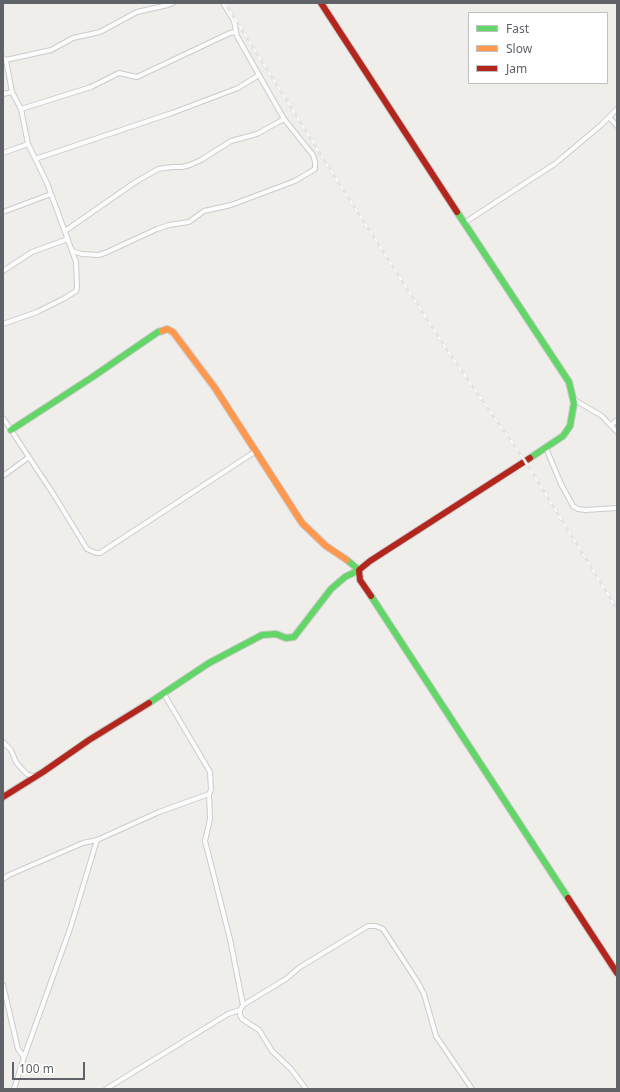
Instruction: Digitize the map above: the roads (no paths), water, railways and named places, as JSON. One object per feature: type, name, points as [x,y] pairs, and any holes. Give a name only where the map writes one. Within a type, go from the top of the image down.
[{"type":"street","points":[[3,324],[37,312],[76,291],[78,287],[76,262],[51,194],[28,144],[21,109],[12,92],[4,59],[52,50],[73,38],[100,32],[137,12],[168,6],[174,3]]},
{"type":"street","points":[[72,251],[82,254],[98,255],[105,253],[157,229],[169,225],[189,222],[204,211],[244,201],[295,181],[315,169],[316,166],[313,155],[284,119],[236,32],[234,21],[223,3]]},
{"type":"street","points":[[3,797],[89,740],[164,694],[209,663],[262,635],[276,634],[286,638],[294,637],[331,589],[345,577],[359,570],[377,556],[546,448],[562,436],[570,426],[573,414],[573,399],[569,382],[562,370],[464,223],[321,3]]},
{"type":"street","points":[[21,109],[91,87],[119,74],[138,77],[230,33],[236,32]]},
{"type":"street","points":[[35,159],[172,113],[238,88],[259,75]]},
{"type":"street","points":[[3,94],[12,92]]},
{"type":"street","points":[[464,223],[556,163],[601,126],[617,109]]},
{"type":"street","points":[[609,117],[617,126]]},
{"type":"street","points":[[65,231],[134,183],[158,169],[190,165],[201,160],[231,141],[257,134],[284,119]]},
{"type":"street","points":[[3,153],[28,144]]},
{"type":"street","points":[[3,212],[51,194]]},
{"type":"street","points":[[3,271],[32,252],[68,239]]},
{"type":"street","points":[[11,430],[158,332],[167,329],[173,332],[215,388],[302,523],[326,546],[345,558],[359,570],[360,580],[365,588],[617,973]]},
{"type":"street","points":[[573,399],[602,416],[617,432]]},
{"type":"street","points":[[3,418],[87,549],[96,553],[100,553],[256,451]]},
{"type":"street","points":[[611,425],[617,420]]},
{"type":"street","points":[[546,448],[561,484],[573,506],[578,509],[585,510],[617,508]]},
{"type":"street","points":[[3,476],[29,457]]},
{"type":"street","points":[[164,694],[210,772],[210,819],[205,841],[230,939],[243,1005]]},
{"type":"street","points":[[3,742],[11,750],[16,762],[22,769],[27,774],[35,777]]},
{"type":"street","points":[[3,879],[82,843],[97,840],[159,812],[209,794]]},
{"type":"street","points":[[14,1089],[70,929],[97,840]]},
{"type":"street","points":[[306,1089],[291,1069],[272,1050],[259,1030],[242,1019],[240,1010],[243,1005],[286,979],[300,967],[368,926],[376,926],[383,930],[417,981],[424,994],[436,1036],[472,1089]]},
{"type":"street","points":[[3,985],[18,1049],[24,1058]]},
{"type":"street","points":[[106,1089],[228,1014],[240,1010]]},
{"type":"railway","points":[[225,3],[340,185],[447,350],[525,461],[617,609]]}]
